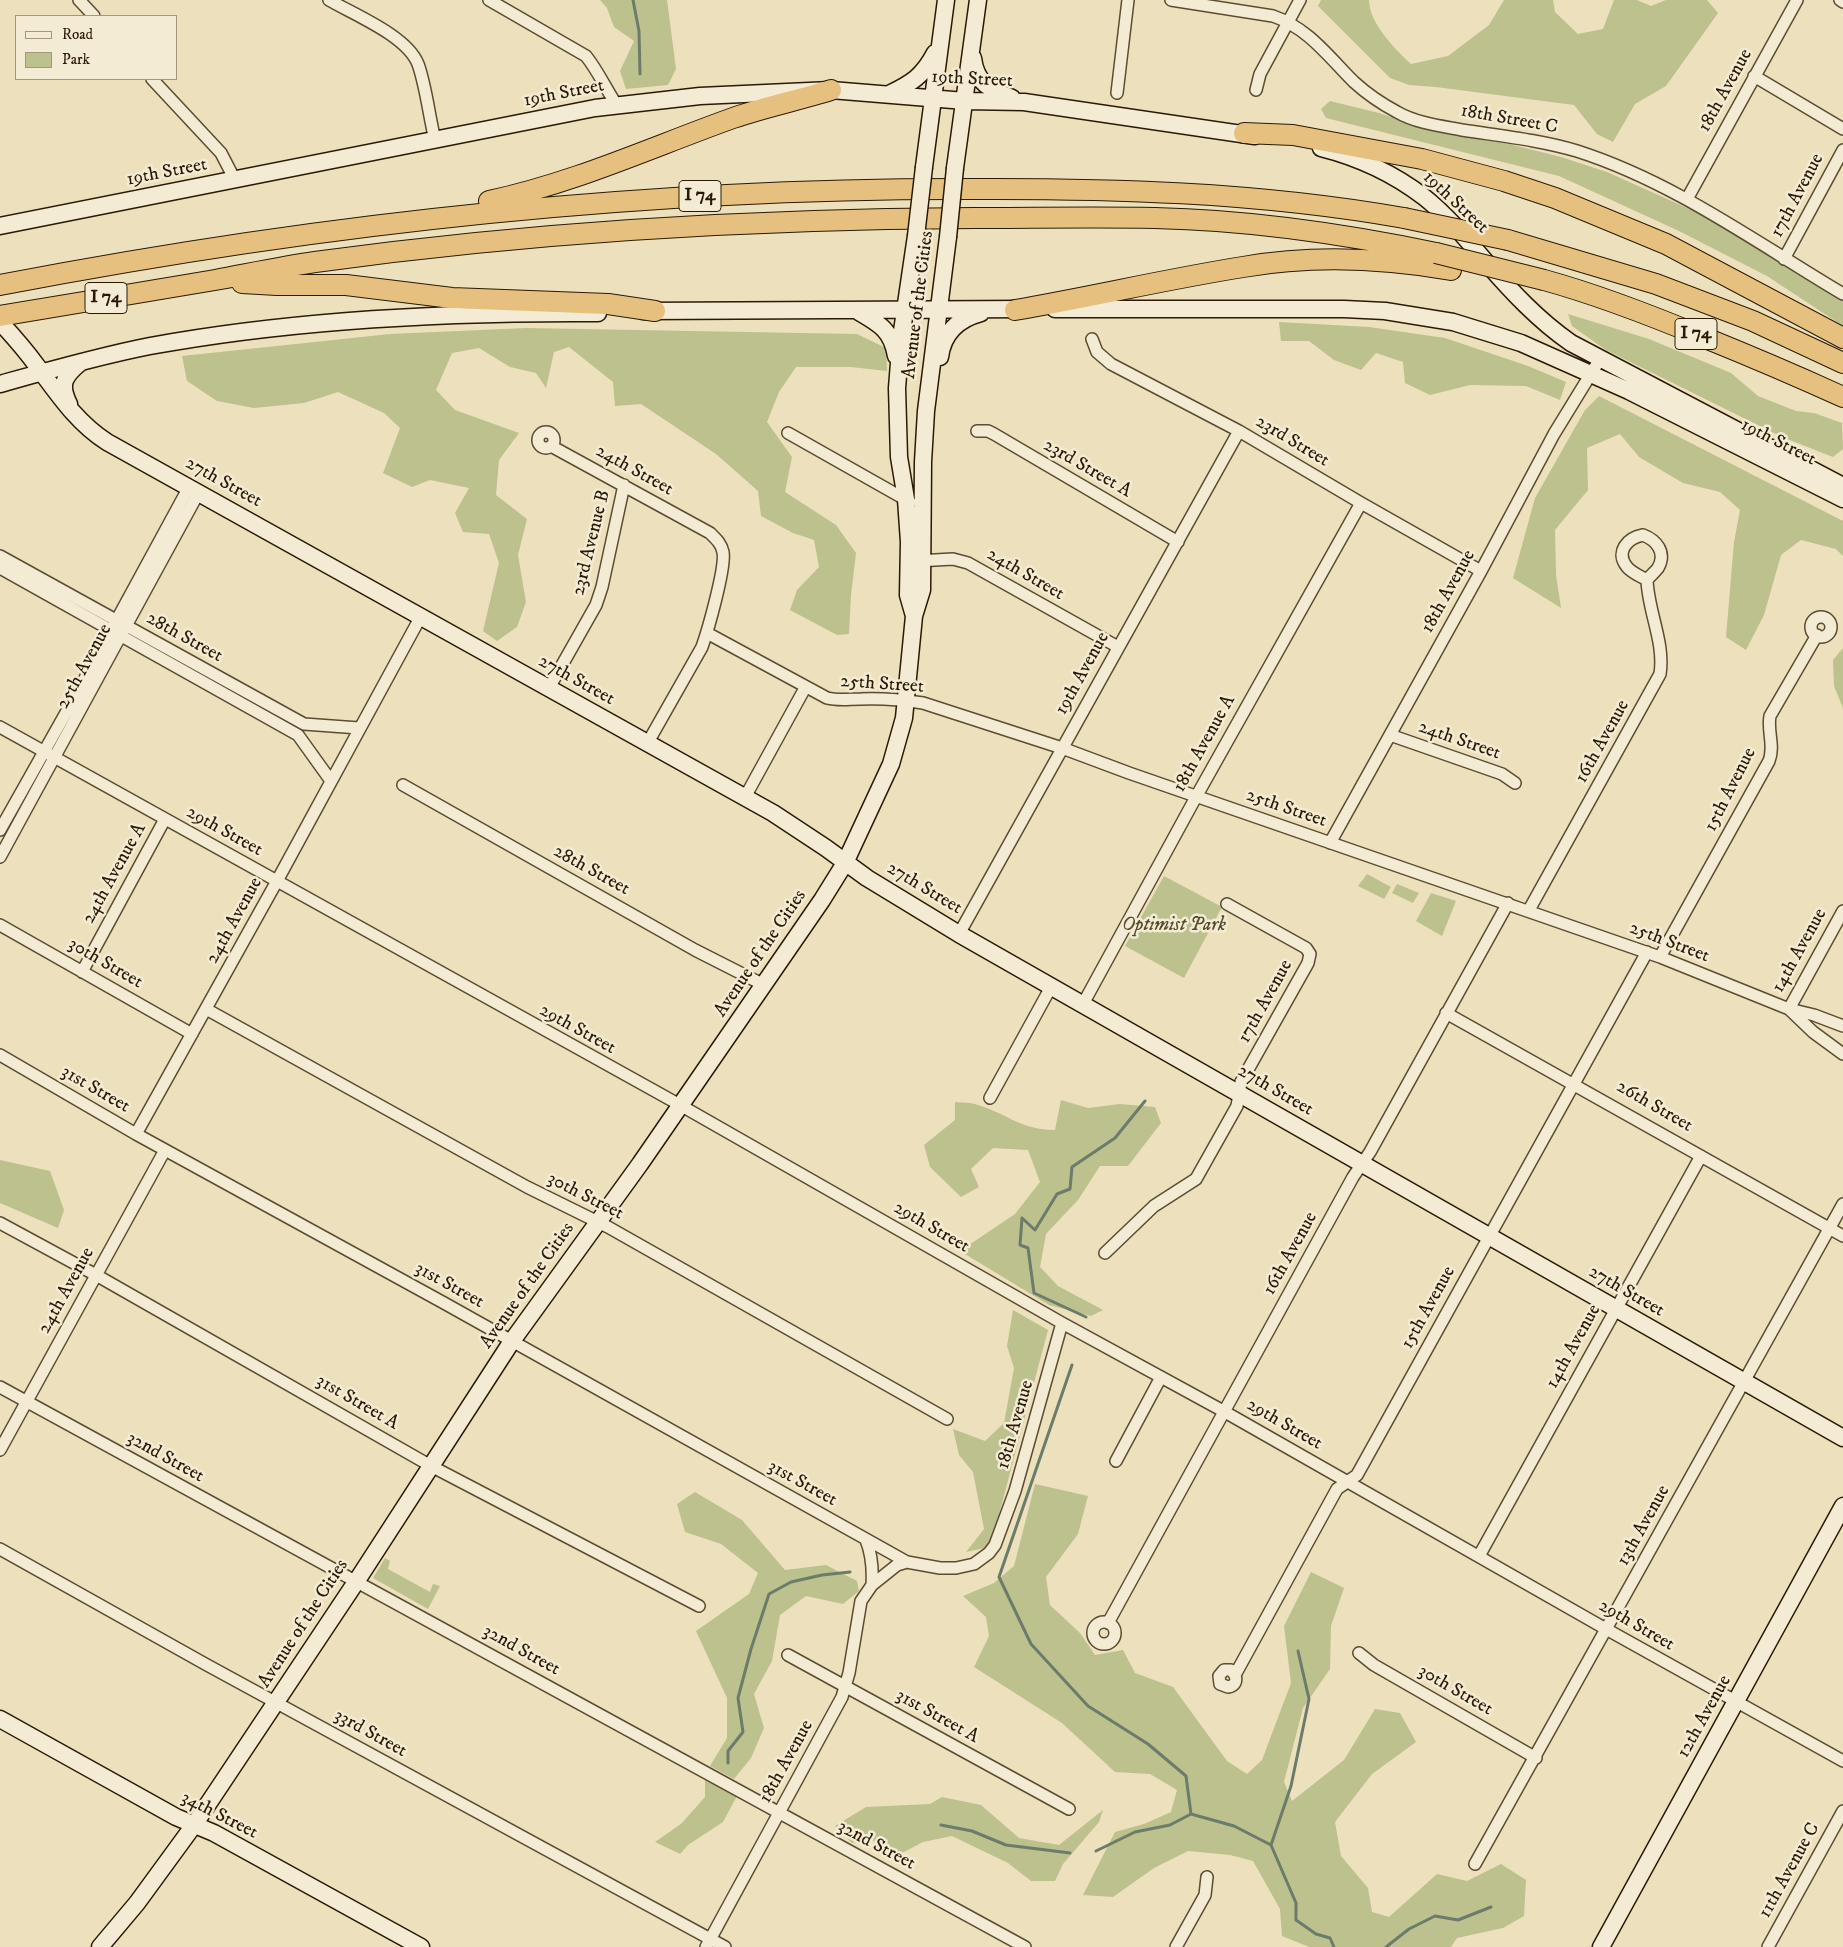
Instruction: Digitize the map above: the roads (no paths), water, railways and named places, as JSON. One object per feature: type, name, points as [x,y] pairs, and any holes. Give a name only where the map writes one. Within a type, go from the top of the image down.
[{"type":"highway","points":[[378,224],[539,190],[624,161],[759,110],[832,90]]},
{"type":"highway","points":[[1244,133],[1293,135],[1422,159],[1555,198],[1666,244],[1843,338]]},
{"type":"highway","name":"I 74","points":[[0,285],[169,255],[378,224],[602,202],[774,192],[896,189],[1050,188],[1188,193],[1306,203],[1404,218],[1508,240],[1656,284],[1753,321],[1843,363]]},
{"type":"highway","name":"I 74","points":[[6,327],[212,280],[314,262],[518,239],[707,226],[897,218],[1158,218],[1254,225],[1380,241],[1544,280],[1641,311],[1782,369],[1843,397]]},
{"type":"highway","points":[[1007,309],[1080,299],[1244,266],[1298,261],[1382,260],[1544,280]]},
{"type":"highway","points":[[212,280],[277,285],[346,285],[452,298],[608,304],[655,310]]},
{"type":"main road","name":"Avenue of the Cities","points":[[916,561],[899,457],[898,374],[901,338],[946,0]]},
{"type":"main road","name":"Avenue of the Cities","points":[[100,1947],[148,1888],[194,1825],[356,1582],[512,1341],[598,1222],[822,900],[845,863],[891,764],[898,743],[906,700],[914,616],[908,595],[916,561],[922,508],[926,411],[955,168],[978,0]]},
{"type":"main road","points":[[888,95],[911,83],[922,74],[939,45]]},
{"type":"main road","points":[[972,46],[974,68],[986,86],[1024,102]]},
{"type":"main road","name":"19th Street","points":[[0,226],[616,104],[700,96],[832,90],[965,101],[1024,102],[1244,133],[1332,151],[1377,168],[1396,178],[1437,208],[1543,322],[1571,342],[1843,486]]},
{"type":"main road","name":"19th Street","points":[[42,372],[149,347],[199,338],[363,320],[445,315],[617,313],[655,310],[857,311],[1310,308],[1385,311],[1419,315],[1469,326],[1521,343],[1590,373],[1716,434],[1843,499]]},
{"type":"main road","points":[[922,508],[942,344],[949,331],[967,317],[1007,309]]},
{"type":"main road","points":[[857,311],[884,327],[895,349],[898,374]]},
{"type":"main road","points":[[0,384],[42,372],[6,327]]},
{"type":"main road","points":[[0,384],[17,372],[22,364],[21,352],[6,327]]},
{"type":"main road","points":[[73,413],[64,395],[64,383],[71,370],[81,362]]},
{"type":"main road","name":"27th Street","points":[[42,372],[73,413],[94,434],[790,824],[867,878],[959,934],[1843,1438]]},
{"type":"main road","name":"12th Avenue","points":[[1603,1946],[1843,1506]]},
{"type":"main road","name":"34th Street","points":[[0,1719],[176,1817],[214,1833],[421,1947]]},
{"type":"street","points":[[79,0],[93,15]]},
{"type":"street","points":[[329,0],[389,33],[410,50],[418,64],[435,140]]},
{"type":"street","points":[[489,0],[510,5],[586,56],[616,104]]},
{"type":"street","points":[[1117,93],[1128,0]]},
{"type":"street","name":"18th Street C","points":[[1171,0],[1273,16],[1289,21],[1316,42],[1362,88],[1403,115],[1447,127],[1523,139],[1577,151],[1616,166],[1687,198],[1843,294]]},
{"type":"street","points":[[1256,90],[1260,74],[1300,0]]},
{"type":"street","name":"18th Avenue","points":[[1687,198],[1797,0]]},
{"type":"street","points":[[1754,76],[1843,129]]},
{"type":"street","points":[[153,80],[221,153],[235,180]]},
{"type":"street","name":"17th Avenue","points":[[1784,259],[1843,150]]},
{"type":"street","name":"23rd Street","points":[[1092,339],[1097,352],[1110,364],[1239,431],[1360,503],[1481,571]]},
{"type":"street","name":"18th Avenue","points":[[1330,843],[1481,571],[1554,434],[1600,359]]},
{"type":"street","name":"23rd Street A","points":[[977,431],[994,434],[1178,542]]},
{"type":"street","name":"19th Avenue","points":[[959,934],[1239,431]]},
{"type":"street","points":[[788,433],[922,508]]},
{"type":"street","name":"24th Street","points":[[551,446],[710,534],[722,546],[724,562],[707,633]]},
{"type":"street","name":"23rd Avenue B","points":[[548,688],[596,605],[602,587],[624,485]]},
{"type":"street","name":"25th Avenue","points":[[0,857],[55,757],[119,628],[194,490]]},
{"type":"street","name":"18th Avenue A","points":[[1082,1004],[1360,503]]},
{"type":"street","name":"28th Street","points":[[0,556],[298,735],[331,781]]},
{"type":"street","name":"24th Street","points":[[916,561],[953,560],[968,563],[1118,647]]},
{"type":"street","name":"28th Street","points":[[0,568],[304,724],[359,728]]},
{"type":"street","name":"16th Avenue","points":[[1529,910],[1660,674],[1662,660],[1647,592],[1647,580]]},
{"type":"street","name":"24th Avenue","points":[[136,1134],[277,881],[420,618]]},
{"type":"street","name":"25th Avenue","points":[[0,830],[44,751],[119,628]]},
{"type":"street","points":[[647,744],[699,653],[707,633]]},
{"type":"street","name":"25th Street","points":[[707,633],[805,688],[835,700],[906,700],[923,703],[1062,748],[1196,797],[1647,952],[1788,1009],[1813,1032],[1843,1054]]},
{"type":"street","name":"15th Avenue","points":[[1660,957],[1769,761],[1772,750],[1769,728],[1770,716],[1817,636]]},
{"type":"street","points":[[744,799],[805,688]]},
{"type":"street","name":"29th Street","points":[[0,727],[680,1105],[1062,1323],[1224,1412],[1843,1761]]},
{"type":"street","name":"24th Street","points":[[1390,736],[1502,774],[1515,783]]},
{"type":"street","name":"28th Street","points":[[403,785],[694,950],[764,985]]},
{"type":"street","name":"24th Avenue A","points":[[82,972],[165,819]]},
{"type":"street","name":"16th Avenue","points":[[1108,1623],[1508,903]]},
{"type":"street","name":"17th Avenue","points":[[1105,1253],[1154,1206],[1196,1179],[1237,1106],[1241,1082],[1308,963],[1310,954],[1306,948],[1228,904]]},
{"type":"street","name":"14th Avenue","points":[[1788,1009],[1843,911]]},
{"type":"street","name":"30th Street","points":[[0,925],[192,1034]]},
{"type":"street","name":"15th Avenue","points":[[1235,1675],[1337,1489],[1357,1474],[1647,952]]},
{"type":"street","points":[[990,1098],[1051,987]]},
{"type":"street","name":"30th Street","points":[[206,1008],[527,1187],[598,1222],[947,1419]]},
{"type":"street","points":[[1788,1009],[1814,1015],[1843,1026]]},
{"type":"street","name":"26th Street","points":[[1446,1013],[1843,1236]]},
{"type":"street","name":"31st Street","points":[[0,1055],[136,1134],[512,1341],[907,1562]]},
{"type":"street","name":"24th Avenue","points":[[0,1450],[165,1150]]},
{"type":"street","name":"14th Avenue","points":[[1479,1556],[1701,1156]]},
{"type":"street","name":"13th Avenue","points":[[1475,1864],[1536,1758],[1843,1204]]},
{"type":"street","name":"31st Street A","points":[[0,1223],[96,1275],[432,1466],[699,1606]]},
{"type":"street","name":"18th Avenue","points":[[708,1943],[842,1697],[846,1687],[862,1601],[872,1585],[897,1565],[907,1562],[940,1568],[956,1568],[974,1564],[981,1560],[995,1545],[1015,1491],[1062,1323]]},
{"type":"street","points":[[1116,1461],[1161,1377]]},
{"type":"street","name":"32nd Street","points":[[0,1387],[1025,1947]]},
{"type":"street","name":"18th Avenue","points":[[866,1540],[872,1554],[872,1585]]},
{"type":"street","name":"33rd Street","points":[[0,1549],[708,1943],[725,1947]]},
{"type":"street","name":"30th Street","points":[[1359,1654],[1536,1758]]},
{"type":"street","name":"31st Street A","points":[[788,1655],[1069,1808]]},
{"type":"street","name":"11th Avenue C","points":[[1768,1947],[1843,1811]]},
{"type":"street","points":[[1176,1947],[1205,1895],[1207,1877]]},
{"type":"waterway","points":[[633,0],[639,31],[640,74]]},
{"type":"waterway","points":[[1086,1317],[1034,1293],[1028,1248],[1020,1245],[1022,1218],[1035,1230],[1057,1194],[1070,1189],[1072,1167],[1115,1138],[1145,1101]]},
{"type":"waterway","points":[[1072,1365],[999,1577],[1031,1644],[1088,1706],[1148,1744],[1186,1776],[1191,1814],[1234,1826],[1271,1845],[1296,1903],[1296,1920],[1316,1934],[1330,1938],[1334,1947]]},
{"type":"waterway","points":[[728,1763],[728,1751],[743,1732],[738,1698],[751,1649],[769,1594],[791,1582],[822,1575],[850,1572]]},
{"type":"waterway","points":[[1271,1845],[1291,1786],[1309,1699],[1298,1651]]},
{"type":"waterway","points":[[1096,1851],[1135,1832],[1170,1825],[1191,1814]]},
{"type":"waterway","points":[[941,1825],[972,1831],[1006,1845],[1070,1853]]},
{"type":"waterway","points":[[1386,1947],[1409,1929],[1435,1916],[1458,1920],[1491,1907]]},
{"type":"park label","name":"Optimist Park","points":[[1174,926]]}]
